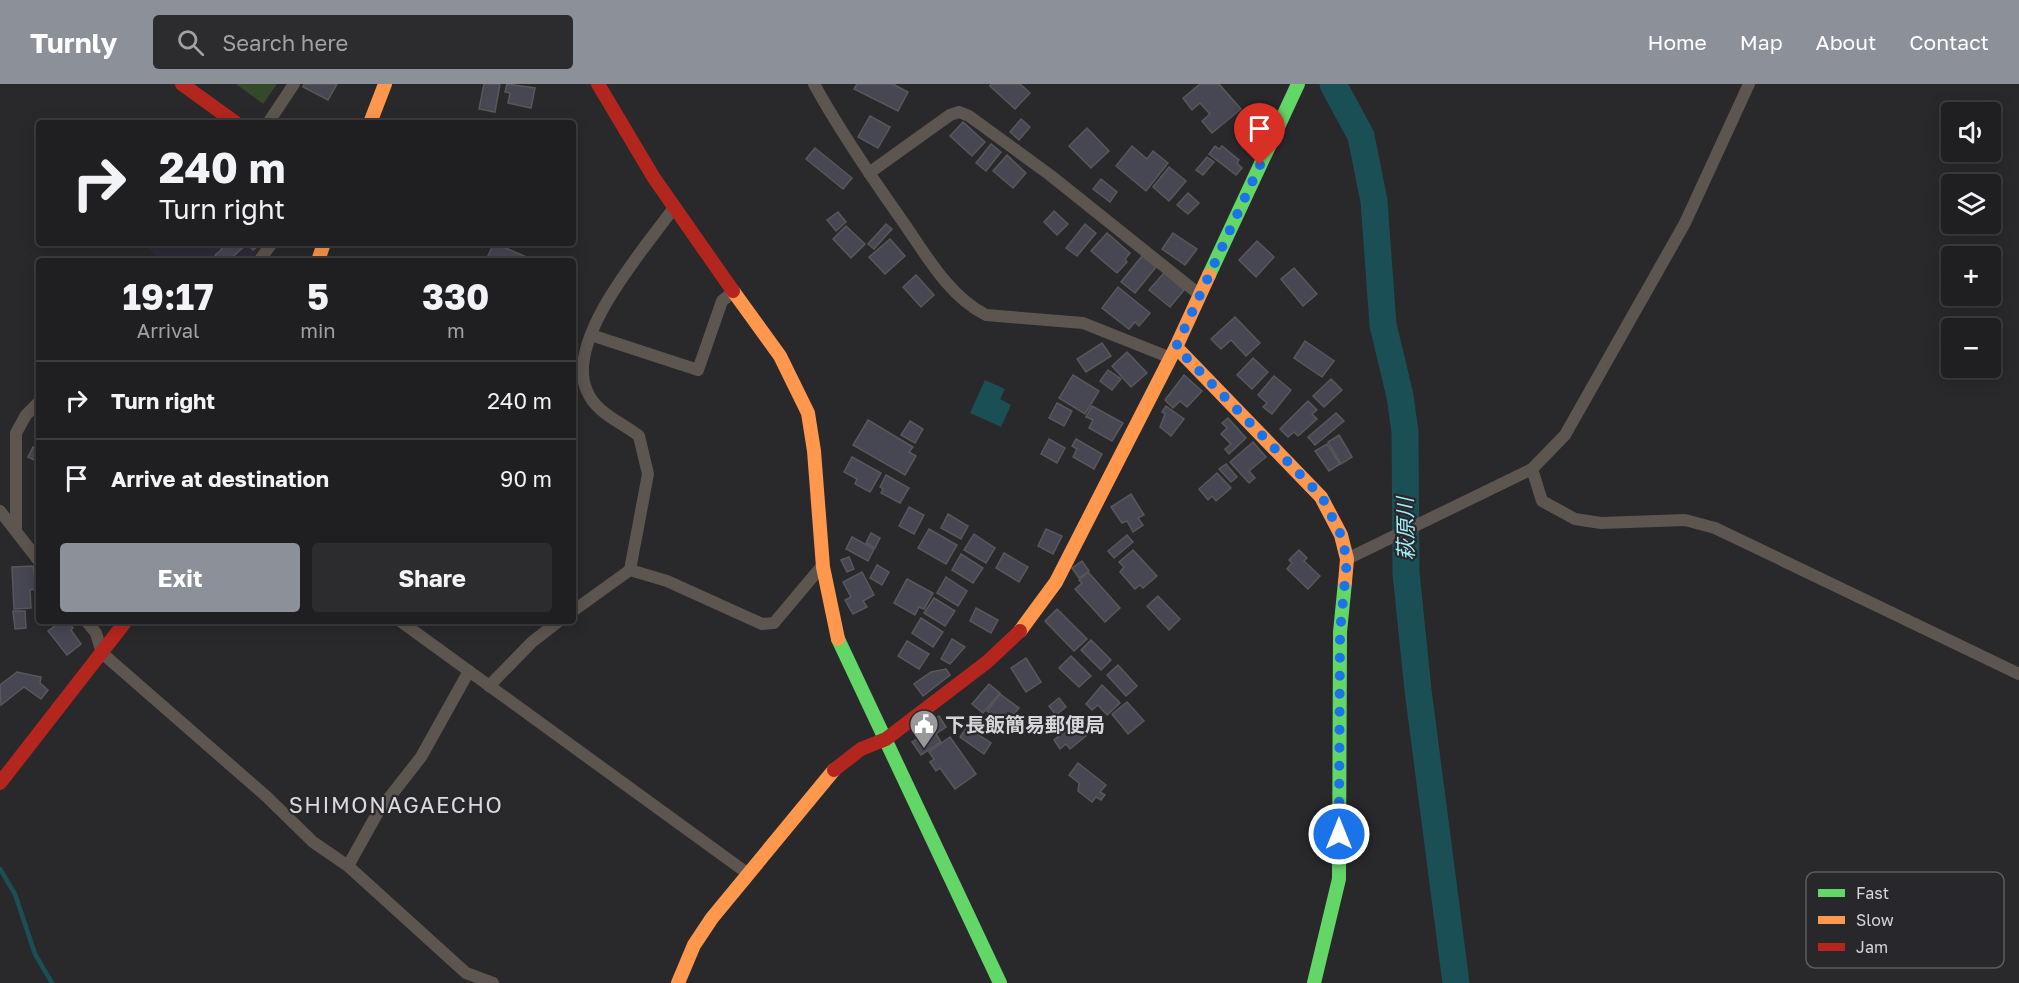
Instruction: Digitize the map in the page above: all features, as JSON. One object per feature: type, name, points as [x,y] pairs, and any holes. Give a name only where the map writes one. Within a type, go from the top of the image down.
[{"type":"street","points":[[182,84],[232,120]]},
{"type":"street","points":[[270,120],[294,84]]},
{"type":"street","points":[[371,120],[385,84]]},
{"type":"street","points":[[598,84],[635,150],[673,209],[782,361],[798,388],[808,414],[814,443],[821,567],[828,610],[839,642],[1000,983]]},
{"type":"street","points":[[814,84],[836,125],[945,281],[975,310],[986,315],[1083,323],[1174,352],[1322,497],[1341,535],[1347,560],[1340,632],[1339,879],[1325,946],[1314,983]]},
{"type":"street","points":[[678,983],[694,945],[747,873],[837,766],[861,749],[886,739],[987,662],[1014,639],[1056,582],[1174,352],[1298,84]]},
{"type":"street","points":[[1347,560],[1527,471],[1565,435],[1685,223],[1749,84]]},
{"type":"street","points":[[869,173],[950,115],[959,112],[969,116],[1050,175],[1200,295]]},
{"type":"street","points":[[576,609],[630,570],[648,474],[639,436],[607,415],[587,392],[582,376],[591,335],[607,302],[673,209]]},
{"type":"street","points":[[591,335],[698,370],[722,301],[733,292]]},
{"type":"street","points":[[16,531],[15,433],[26,415],[36,405]]},
{"type":"street","points":[[1527,471],[1542,501],[1575,519],[1601,523],[1685,520],[1715,528],[2019,674]]},
{"type":"street","points":[[0,511],[36,557]]},
{"type":"street","points":[[630,570],[667,581],[762,624],[774,622],[821,567]]},
{"type":"street","points":[[88,624],[96,633],[102,653],[267,797],[314,842],[348,866],[466,973],[476,980],[493,983]]},
{"type":"street","points":[[0,783],[124,624]]},
{"type":"street","points":[[404,624],[747,873]]},
{"type":"street","points":[[489,686],[532,642],[555,624]]},
{"type":"street","points":[[348,866],[378,812],[421,757],[469,671]]},
{"type":"shaded area","points":[[147,246],[262,246],[252,258],[157,258]]},
{"type":"green space","points":[[236,84],[277,84],[263,104]]},
{"type":"water","points":[[985,380],[1005,389],[1000,399],[1011,405],[1001,427],[970,413]]},
{"type":"building","points":[[304,84],[337,84],[328,100],[303,87]]},
{"type":"building","points":[[484,84],[500,84],[495,112],[479,109]]},
{"type":"building","points":[[507,84],[535,88],[531,108],[508,103],[510,93],[505,92]]},
{"type":"building","points":[[857,84],[893,84],[908,92],[898,111],[854,89]]},
{"type":"building","points":[[991,84],[1020,84],[1030,93],[1015,109],[990,86]]},
{"type":"building","points":[[1200,84],[1219,84],[1241,109],[1212,133],[1202,121],[1210,114],[1200,103],[1192,110],[1183,98]]},
{"type":"building","points":[[870,116],[890,127],[878,148],[858,137]]},
{"type":"building","points":[[1021,119],[1030,127],[1019,140],[1010,132]]},
{"type":"building","points":[[963,122],[985,142],[972,156],[950,136]]},
{"type":"building","points":[[1087,128],[1109,151],[1091,168],[1069,146]]},
{"type":"building","points":[[991,144],[1001,152],[986,171],[976,163]]},
{"type":"building","points":[[1132,146],[1147,159],[1153,151],[1168,163],[1146,191],[1116,166]]},
{"type":"building","points":[[1215,146],[1219,149],[1222,146],[1239,160],[1237,163],[1242,168],[1236,175],[1209,154]]},
{"type":"building","points":[[815,148],[852,178],[843,189],[806,159]]},
{"type":"building","points":[[1007,155],[1026,173],[1013,188],[993,171]]},
{"type":"building","points":[[1207,157],[1214,162],[1203,175],[1196,170]]},
{"type":"building","points":[[1169,167],[1186,181],[1169,201],[1153,187]]},
{"type":"building","points":[[1101,179],[1117,192],[1110,202],[1093,189]]},
{"type":"building","points":[[1188,193],[1199,203],[1188,214],[1177,205]]},
{"type":"building","points":[[1054,211],[1068,224],[1057,235],[1044,222]]},
{"type":"building","points":[[838,212],[846,222],[836,231],[827,220]]},
{"type":"building","points":[[886,224],[892,229],[874,249],[868,244]]},
{"type":"building","points":[[1085,224],[1096,233],[1077,256],[1066,248]]},
{"type":"building","points":[[846,226],[865,244],[851,258],[833,239]]},
{"type":"building","points":[[1107,233],[1130,253],[1125,259],[1127,262],[1117,273],[1091,251]]},
{"type":"building","points":[[1173,233],[1197,249],[1185,265],[1162,249]]},
{"type":"building","points":[[890,239],[905,256],[885,274],[869,257]]},
{"type":"building","points":[[1257,241],[1274,257],[1256,277],[1239,260]]},
{"type":"building","points":[[220,246],[245,246],[231,258],[218,258],[215,255],[222,249]]},
{"type":"building","points":[[493,246],[501,246],[529,258],[487,258]]},
{"type":"building","points":[[1142,256],[1156,267],[1135,293],[1121,282]]},
{"type":"building","points":[[1294,268],[1317,294],[1303,306],[1281,279]]},
{"type":"building","points":[[1164,273],[1184,290],[1170,307],[1149,290]]},
{"type":"building","points":[[916,275],[934,295],[921,307],[903,287]]},
{"type":"building","points":[[1118,287],[1150,313],[1139,326],[1135,322],[1129,329],[1102,308]]},
{"type":"building","points":[[1235,317],[1260,343],[1246,356],[1231,340],[1221,349],[1211,339]]},
{"type":"building","points":[[1305,341],[1334,361],[1322,377],[1294,358]]},
{"type":"building","points":[[1102,343],[1111,356],[1086,372],[1077,359]]},
{"type":"building","points":[[1127,352],[1147,373],[1131,387],[1112,366]]},
{"type":"building","points":[[1253,358],[1268,372],[1252,389],[1237,375]]},
{"type":"building","points":[[1108,370],[1121,379],[1112,390],[1100,381]]},
{"type":"building","points":[[1073,375],[1099,391],[1085,414],[1059,398]]},
{"type":"building","points":[[1184,375],[1202,391],[1187,407],[1180,401],[1173,408],[1165,400]]},
{"type":"building","points":[[1274,376],[1291,390],[1272,414],[1263,407],[1267,403],[1258,395]]},
{"type":"building","points":[[1331,379],[1342,390],[1324,407],[1313,396]]},
{"type":"building","points":[[1308,401],[1317,410],[1312,414],[1317,419],[1298,436],[1294,432],[1288,437],[1280,429]]},
{"type":"building","points":[[1057,403],[1072,411],[1064,426],[1049,418]]},
{"type":"building","points":[[1092,406],[1123,423],[1112,441],[1089,428],[1093,420],[1086,417]]},
{"type":"building","points":[[1166,406],[1184,419],[1171,436],[1160,427],[1165,414],[1162,412]]},
{"type":"building","points":[[1336,413],[1344,421],[1315,445],[1308,437]]},
{"type":"building","points":[[1228,418],[1246,438],[1229,454],[1225,449],[1231,444],[1221,434],[1227,428],[1222,423]]},
{"type":"building","points":[[868,420],[913,447],[909,452],[916,456],[905,475],[853,445]]},
{"type":"building","points":[[910,421],[923,429],[915,443],[901,435]]},
{"type":"building","points":[[1339,435],[1352,457],[1341,464],[1328,442]]},
{"type":"building","points":[[1049,439],[1065,448],[1057,463],[1041,454]]},
{"type":"building","points":[[1076,439],[1102,454],[1094,469],[1073,457],[1077,449],[1072,446]]},
{"type":"building","points":[[1253,442],[1266,457],[1249,471],[1255,478],[1249,483],[1230,462]]},
{"type":"building","points":[[1327,444],[1340,464],[1329,471],[1315,451]]},
{"type":"building","points":[[33,447],[36,448],[36,461],[28,457]]},
{"type":"building","points":[[852,457],[881,473],[870,492],[855,484],[857,479],[844,472]]},
{"type":"building","points":[[1226,464],[1237,477],[1231,482],[1219,469]]},
{"type":"building","points":[[1217,473],[1231,488],[1216,501],[1212,496],[1208,500],[1199,489]]},
{"type":"building","points":[[886,475],[909,488],[900,503],[881,493],[883,489],[880,487]]},
{"type":"building","points":[[1131,494],[1144,515],[1138,518],[1143,525],[1133,532],[1127,521],[1122,523],[1111,507]]},
{"type":"building","points":[[909,507],[924,515],[914,534],[899,526]]},
{"type":"building","points":[[948,514],[968,526],[961,539],[941,528]]},
{"type":"building","points":[[929,529],[957,545],[946,564],[918,548]]},
{"type":"building","points":[[1046,529],[1062,536],[1053,554],[1038,546]]},
{"type":"building","points":[[871,533],[880,538],[875,548],[866,543]]},
{"type":"building","points":[[974,534],[995,548],[986,563],[964,550]]},
{"type":"building","points":[[1127,535],[1133,542],[1114,558],[1108,551]]},
{"type":"building","points":[[852,537],[874,549],[868,561],[846,549]]},
{"type":"building","points":[[1133,550],[1157,576],[1143,588],[1140,585],[1135,589],[1120,572],[1124,567],[1119,562]]},
{"type":"building","points":[[1299,550],[1307,558],[1304,561],[1320,576],[1308,589],[1287,569],[1292,563],[1289,560]]},
{"type":"building","points":[[1004,553],[1028,567],[1019,582],[996,568]]},
{"type":"building","points":[[961,554],[983,568],[973,583],[952,570]]},
{"type":"building","points":[[849,557],[854,569],[847,572],[841,560]]},
{"type":"building","points":[[1082,561],[1089,571],[1079,578],[1072,568]]},
{"type":"building","points":[[877,565],[889,572],[882,585],[870,578]]},
{"type":"building","points":[[33,566],[36,589],[30,590],[31,608],[14,609],[12,567]]},
{"type":"building","points":[[862,572],[874,595],[863,601],[867,607],[853,614],[845,600],[851,597],[843,582]]},
{"type":"building","points":[[1088,572],[1120,608],[1105,622],[1075,589],[1082,583],[1079,580]]},
{"type":"building","points":[[946,577],[967,591],[958,606],[937,593]]},
{"type":"building","points":[[907,579],[933,593],[924,609],[919,607],[915,615],[894,603]]},
{"type":"building","points":[[1158,596],[1180,619],[1169,630],[1147,606]]},
{"type":"building","points":[[934,598],[955,611],[945,626],[924,613]]},
{"type":"building","points":[[976,608],[998,620],[991,633],[970,621]]},
{"type":"building","points":[[1057,609],[1087,639],[1074,651],[1045,621]]},
{"type":"building","points":[[13,611],[25,611],[26,628],[15,629]]},
{"type":"building","points":[[921,618],[943,632],[933,647],[912,633]]},
{"type":"building","points":[[58,624],[70,624],[73,628],[71,630],[81,644],[67,655],[48,631]]},
{"type":"building","points":[[952,639],[965,647],[950,664],[941,659]]},
{"type":"building","points":[[1091,640],[1111,660],[1101,670],[1081,650]]},
{"type":"building","points":[[907,641],[929,654],[919,669],[898,656]]},
{"type":"building","points":[[1071,656],[1091,676],[1079,687],[1059,668]]},
{"type":"building","points":[[1026,658],[1041,682],[1026,692],[1011,668]]},
{"type":"building","points":[[1118,665],[1137,686],[1126,696],[1107,675]]},
{"type":"building","points":[[946,669],[950,675],[923,696],[914,684],[931,672]]},
{"type":"building","points":[[17,672],[41,677],[40,683],[48,690],[41,699],[24,687],[1,705],[0,685]]},
{"type":"building","points":[[989,684],[1000,693],[983,713],[972,704]]},
{"type":"building","points":[[1102,685],[1120,703],[1107,715],[1098,705],[1092,710],[1086,704]]},
{"type":"building","points":[[1000,694],[1019,708],[1010,719],[1006,717],[1001,722],[987,711]]},
{"type":"building","points":[[1059,698],[1066,707],[1056,715],[1049,706]]},
{"type":"building","points":[[1127,702],[1144,721],[1128,734],[1112,714]]},
{"type":"building","points":[[939,716],[946,727],[928,739],[920,728]]},
{"type":"building","points":[[1078,720],[1088,734],[1070,749],[1066,744],[1060,749],[1054,740]]},
{"type":"building","points":[[967,727],[991,743],[984,754],[960,737]]},
{"type":"building","name":"下長飯簡易郵便局","points":[[925,734],[928,739],[936,734],[941,742],[921,755],[912,742]]},
{"type":"building","points":[[950,737],[976,774],[955,789],[940,768],[936,771],[930,762],[934,759],[929,752]]},
{"type":"building","points":[[1078,763],[1106,785],[1100,792],[1105,795],[1101,800],[1096,797],[1092,802],[1078,791],[1079,783],[1069,775]]},
{"type":"waterway","name":"萩原川","points":[[1333,84],[1361,136],[1374,201],[1383,325],[1400,396],[1405,432],[1406,573],[1418,690],[1456,983]]},
{"type":"waterway","points":[[0,869],[15,894],[35,954],[52,983]]},
{"type":"traffic: fast","points":[[1209,275],[1298,84]]},
{"type":"traffic: fast","points":[[1314,983],[1339,879],[1340,632],[1345,582]]},
{"type":"traffic: fast","points":[[838,639],[1000,983]]},
{"type":"traffic: slow","points":[[371,120],[385,84]]},
{"type":"traffic: slow","points":[[319,258],[323,246]]},
{"type":"traffic: slow","points":[[1020,631],[1056,582],[1176,347],[1209,275]]},
{"type":"traffic: slow","points":[[733,291],[780,356],[808,413],[814,451],[823,567],[838,639]]},
{"type":"traffic: slow","points":[[1176,347],[1321,497],[1341,535],[1347,559],[1345,582]]},
{"type":"traffic: slow","points":[[678,983],[694,945],[712,918],[834,770]]},
{"type":"traffic: jam","points":[[182,84],[232,120]]},
{"type":"traffic: jam","points":[[598,84],[654,178],[733,291]]},
{"type":"traffic: jam","points":[[0,783],[124,624]]},
{"type":"traffic: jam","points":[[834,770],[861,749],[886,739],[987,662],[1020,631]]},
{"type":"place","name":"下長飯簡易郵便局","points":[[924,750]]},
{"type":"district","name":"SHIMONAGAECHO","points":[[396,804]]},
{"type":"route","points":[[1260,165],[1176,347],[1322,497],[1341,535],[1347,560],[1340,632],[1339,834]]}]
